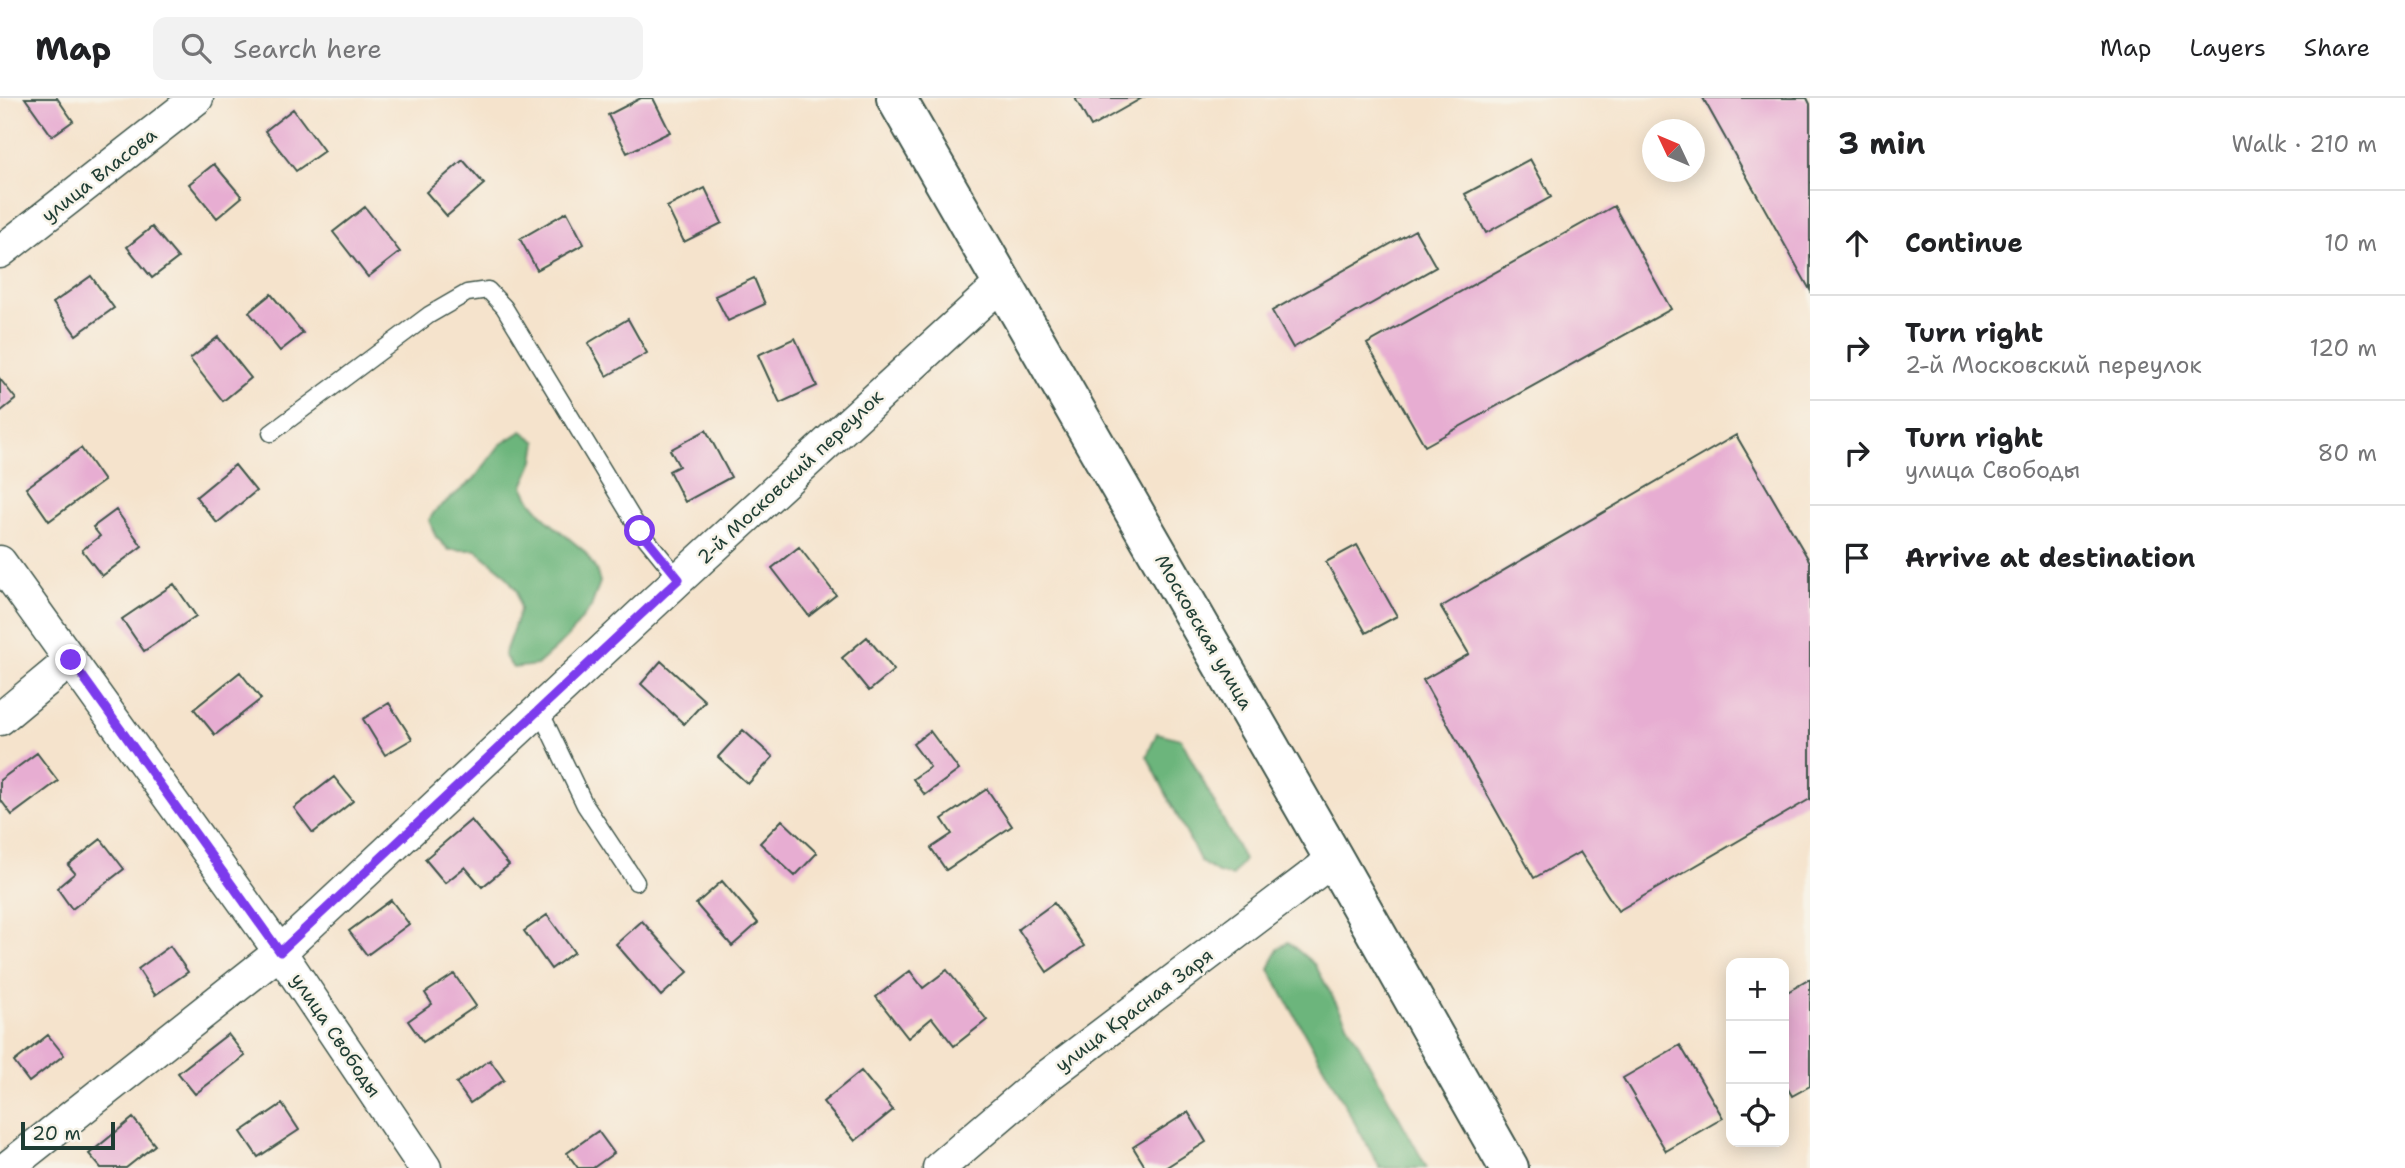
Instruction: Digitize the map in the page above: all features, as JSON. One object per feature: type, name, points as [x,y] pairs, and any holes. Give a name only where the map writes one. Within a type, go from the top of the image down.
[{"type":"main road","name":"Московская улица","points":[[896,98],[1509,1168]]},
{"type":"street","name":"улица Власова","points":[[0,251],[197,98]]},
{"type":"street","name":"2-й Московский переулок","points":[[8,1168],[280,952],[679,579],[1002,283]]},
{"type":"street","name":"улица Свободы","points":[[0,562],[280,952],[425,1168]]},
{"type":"street","points":[[0,719],[71,660]]},
{"type":"street","name":"улица Красная Заря","points":[[939,1168],[1041,1081],[1334,859]]},
{"type":"lane","points":[[271,433],[429,315],[467,293],[488,290],[504,307],[640,531],[679,579]]},
{"type":"lane","points":[[540,709],[585,804],[636,882]]},
{"type":"green space","points":[[522,431],[537,442],[534,461],[523,486],[530,500],[548,521],[584,551],[600,582],[591,607],[567,638],[537,665],[513,668],[504,655],[520,610],[517,591],[503,572],[476,550],[449,550],[436,537],[429,520],[435,511],[474,479],[500,445]]},
{"type":"green space","points":[[1157,733],[1181,739],[1244,860],[1232,876],[1218,873],[1201,862],[1147,756]]},
{"type":"green space","points":[[1288,942],[1315,965],[1427,1168],[1380,1168],[1269,969],[1278,949]]},
{"type":"building","points":[[25,98],[57,98],[73,121],[52,136]]},
{"type":"building","points":[[641,98],[653,98],[670,132],[627,153],[608,115]]},
{"type":"building","points":[[1075,98],[1142,98],[1091,127]]},
{"type":"building","points":[[1703,98],[1807,98],[1810,104],[1810,290]]},
{"type":"building","points":[[293,109],[324,151],[296,171],[265,131]]},
{"type":"building","points":[[1530,159],[1551,197],[1486,233],[1465,194]]},
{"type":"building","points":[[463,160],[484,184],[447,216],[426,192]]},
{"type":"building","points":[[214,164],[242,197],[217,218],[189,184]]},
{"type":"building","points":[[705,188],[722,223],[684,242],[667,207]]},
{"type":"building","points":[[1614,206],[1671,309],[1425,446],[1367,344]]},
{"type":"building","points":[[365,207],[400,252],[368,277],[333,232]]},
{"type":"building","points":[[567,212],[584,244],[537,270],[520,239]]},
{"type":"building","points":[[152,227],[178,258],[152,278],[127,247]]},
{"type":"building","points":[[1415,230],[1436,267],[1293,348],[1272,311]]},
{"type":"building","points":[[91,276],[114,308],[76,335],[53,303]]},
{"type":"building","points":[[754,278],[765,304],[728,321],[715,296]]},
{"type":"building","points":[[271,294],[303,333],[280,351],[249,312]]},
{"type":"building","points":[[628,319],[647,353],[607,376],[588,343]]},
{"type":"building","points":[[218,337],[251,378],[223,401],[190,359]]},
{"type":"building","points":[[795,338],[817,386],[780,403],[758,355]]},
{"type":"building","points":[[0,379],[16,399],[0,412]]},
{"type":"building","points":[[706,430],[731,477],[685,502],[669,471],[679,466],[670,450]]},
{"type":"building","points":[[1736,435],[1810,562],[1810,799],[1618,911],[1580,852],[1534,878],[1423,680],[1469,654],[1441,607]]},
{"type":"building","points":[[81,448],[104,481],[49,521],[26,488]]},
{"type":"building","points":[[235,465],[256,491],[217,523],[196,497]]},
{"type":"building","points":[[116,510],[142,546],[102,576],[82,550],[100,536],[93,527]]},
{"type":"building","points":[[1357,545],[1397,616],[1366,633],[1326,562]]},
{"type":"building","points":[[799,547],[836,595],[809,616],[772,568]]},
{"type":"building","points":[[174,584],[196,616],[144,651],[122,619]]},
{"type":"building","points":[[867,637],[894,670],[869,691],[842,658]]},
{"type":"building","points":[[661,661],[705,701],[684,724],[641,684]]},
{"type":"building","points":[[240,672],[261,699],[215,735],[194,709]]},
{"type":"building","points":[[389,703],[412,739],[385,755],[363,719]]},
{"type":"building","points":[[743,730],[773,757],[748,784],[718,757]]},
{"type":"building","points":[[930,731],[959,770],[925,795],[913,779],[930,767],[913,744]]},
{"type":"building","points":[[37,753],[58,781],[12,815],[0,799],[0,780]]},
{"type":"building","points":[[334,777],[353,801],[313,833],[294,808]]},
{"type":"building","points":[[987,789],[1012,826],[946,870],[931,848],[952,834],[942,819]]},
{"type":"building","points":[[471,820],[509,865],[482,887],[465,867],[445,883],[425,859]]},
{"type":"building","points":[[782,820],[817,853],[795,876],[760,843]]},
{"type":"building","points":[[101,839],[124,869],[72,909],[57,888],[75,873],[68,865]]},
{"type":"building","points":[[722,881],[758,923],[732,946],[696,904]]},
{"type":"building","points":[[391,900],[409,924],[367,955],[349,931]]},
{"type":"building","points":[[1054,903],[1084,946],[1047,972],[1018,929]]},
{"type":"building","points":[[547,915],[574,952],[551,969],[524,931]]},
{"type":"building","points":[[642,921],[688,972],[661,996],[616,944]]},
{"type":"building","points":[[170,946],[188,972],[155,995],[138,969]]},
{"type":"building","points":[[947,970],[987,1020],[954,1046],[932,1018],[908,1038],[876,997],[910,971],[923,988]]},
{"type":"building","points":[[454,974],[476,1006],[423,1042],[408,1021],[432,1004],[425,993]]},
{"type":"building","points":[[1810,979],[1810,1086],[1792,1096],[1789,1091],[1789,991]]},
{"type":"building","points":[[228,1034],[245,1056],[195,1094],[178,1073]]},
{"type":"building","points":[[48,1035],[64,1055],[29,1082],[14,1062]]},
{"type":"building","points":[[1680,1045],[1723,1118],[1666,1151],[1623,1078]]},
{"type":"building","points":[[490,1060],[504,1080],[470,1103],[456,1083]]},
{"type":"building","points":[[861,1071],[893,1110],[855,1141],[823,1102]]},
{"type":"building","points":[[282,1104],[299,1130],[258,1157],[241,1132]]},
{"type":"building","points":[[1188,1112],[1206,1142],[1165,1168],[1146,1168],[1133,1147]]},
{"type":"building","points":[[133,1118],[155,1145],[126,1168],[101,1168],[89,1154]]},
{"type":"building","points":[[598,1131],[614,1153],[593,1168],[578,1168],[567,1153]]},
{"type":"route","points":[[71,660],[280,952],[679,579],[640,531]]}]
